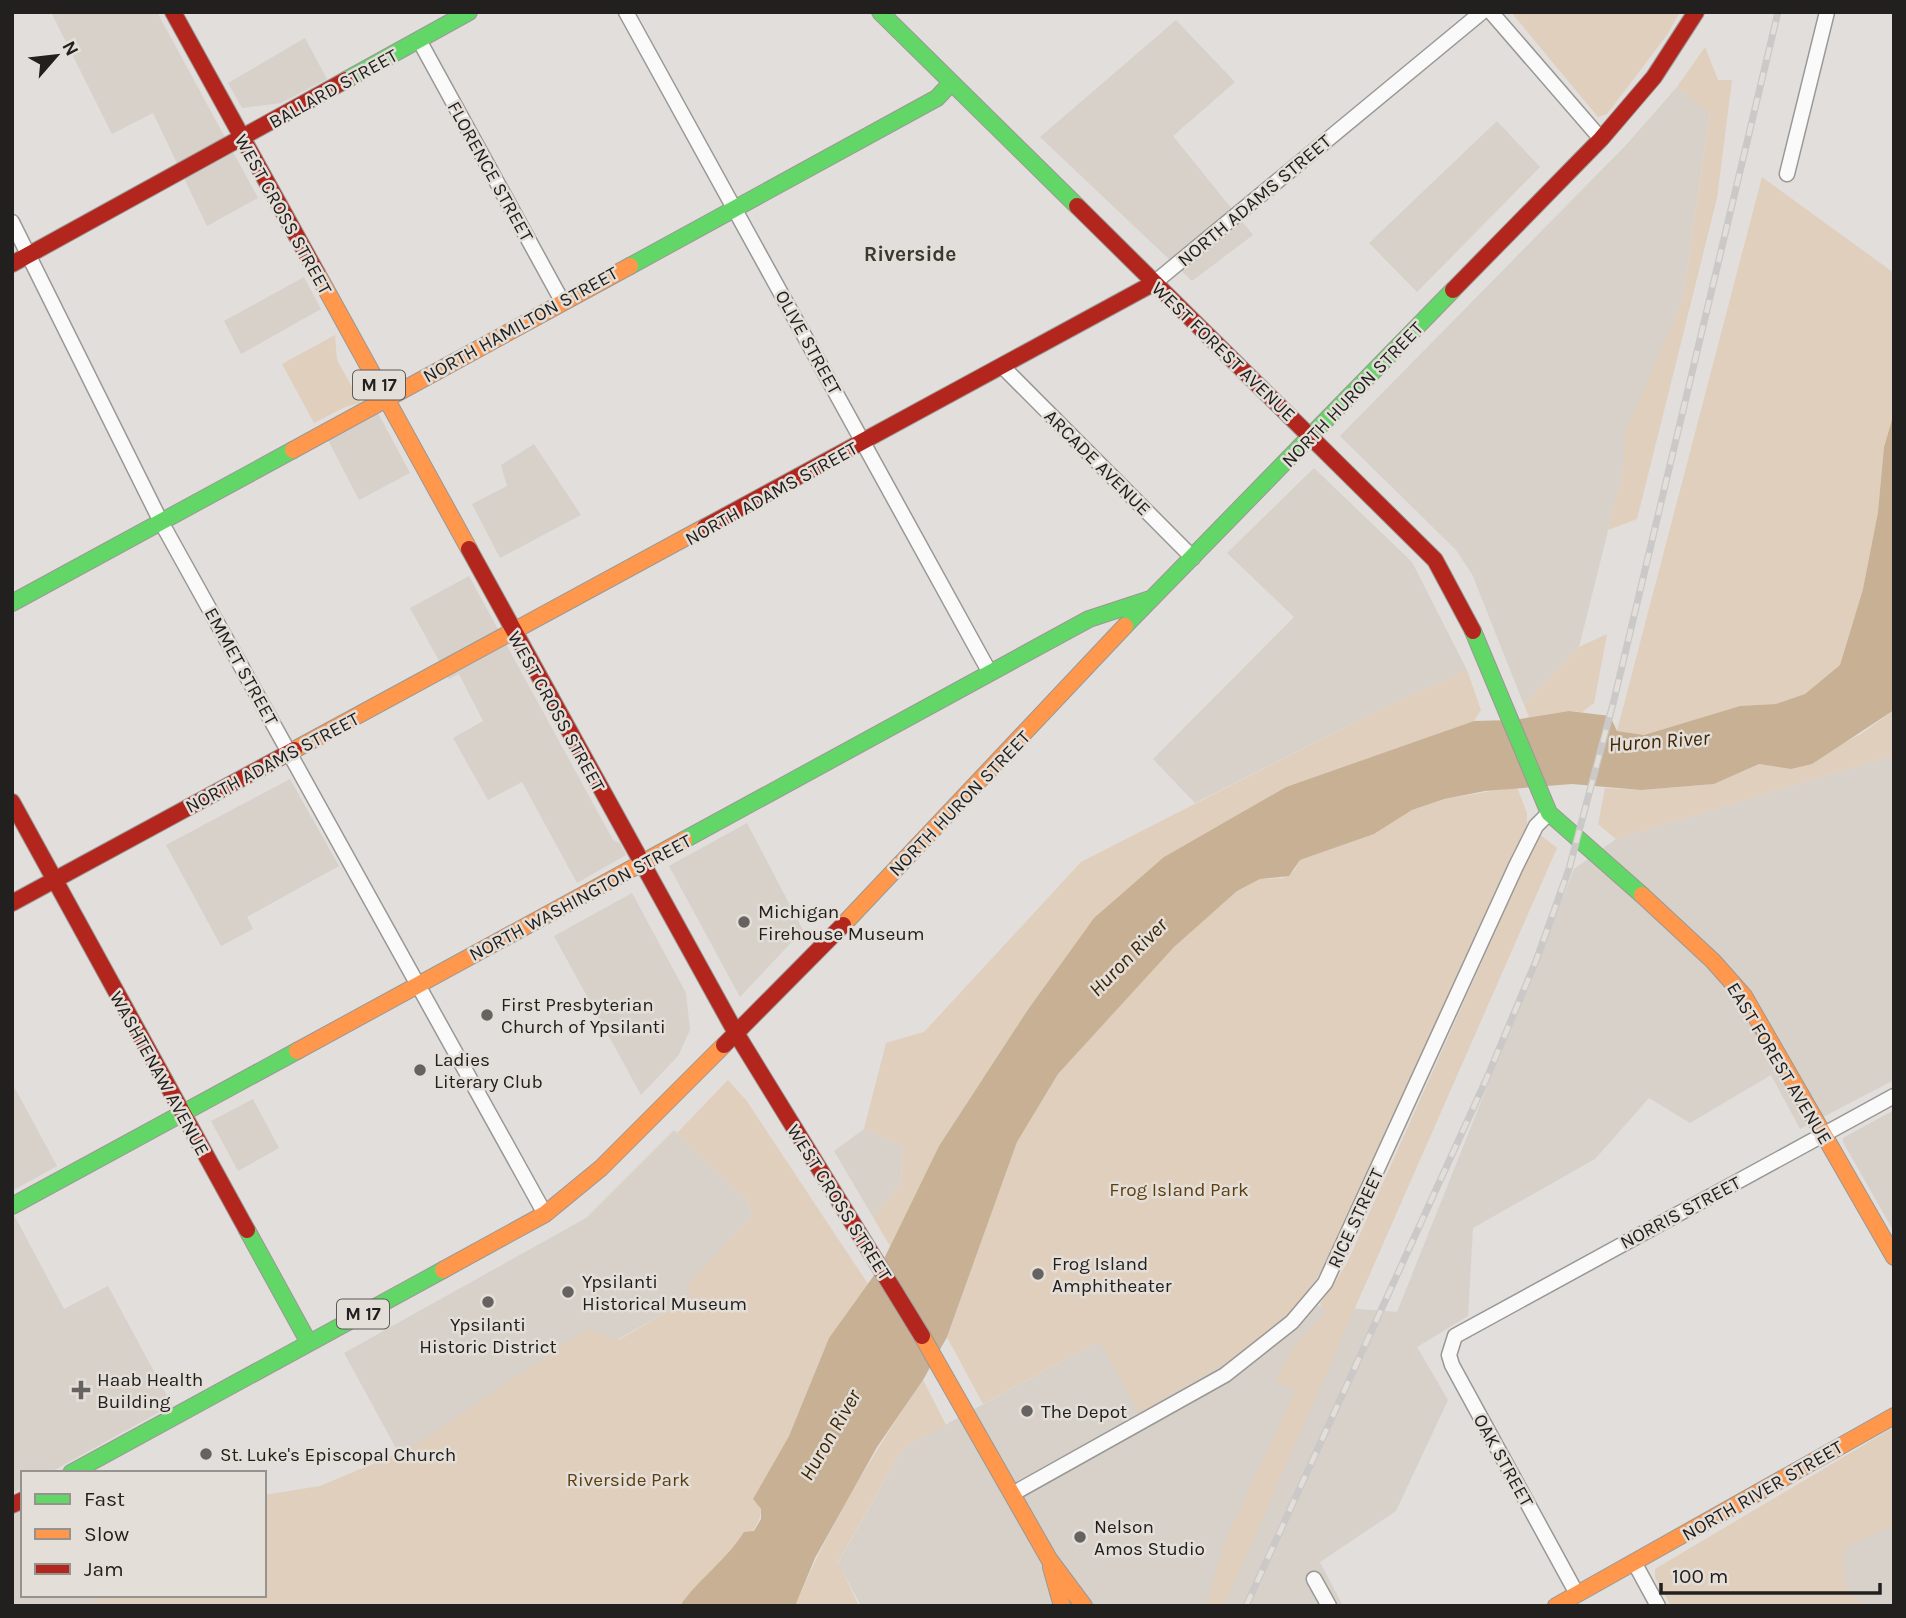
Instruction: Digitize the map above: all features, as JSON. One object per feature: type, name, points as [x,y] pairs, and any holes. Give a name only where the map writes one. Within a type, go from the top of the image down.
[{"type":"main road","name":"WEST CROSS STREET","points":[[173,12],[736,1033],[774,1099],[868,1244],[960,1398],[1049,1559]]},
{"type":"main road","name":"BALLARD STREET","points":[[12,264],[469,12]]},
{"type":"main road","name":"WEST FOREST AVENUE","points":[[880,12],[1435,560],[1464,612],[1548,809]]},
{"type":"main road","name":"NORTH HURON STREET","points":[[75,1471],[545,1214],[601,1168],[809,961],[1151,598],[1601,139],[1654,77],[1696,12]]},
{"type":"main road","name":"NORTH HAMILTON STREET","points":[[12,603],[937,98],[951,83]]},
{"type":"main road","name":"NORTH ADAMS STREET","points":[[12,903],[1154,283]]},
{"type":"main road","name":"NORTH WASHINGTON STREET","points":[[12,1206],[1089,619],[1151,598]]},
{"type":"main road","name":"WASHTENAW AVENUE","points":[[12,803],[309,1343]]},
{"type":"main road","name":"EAST FOREST AVENUE","points":[[1548,809],[1730,978],[1744,996],[1894,1257]]},
{"type":"main road","name":"NORTH RIVER STREET","points":[[1556,1606],[1894,1416]]},
{"type":"main road","points":[[1049,1559],[1062,1606]]},
{"type":"main road","points":[[1049,1559],[1084,1606]]},
{"type":"street","name":"OLIVE STREET","points":[[626,12],[990,673]]},
{"type":"street","name":"NORTH ADAMS STREET","points":[[1154,283],[1482,12]]},
{"type":"street","points":[[1491,12],[1601,139]]},
{"type":"street","points":[[1787,174],[1827,12]]},
{"type":"street","name":"FLORENCE STREET","points":[[419,40],[562,301]]},
{"type":"street","name":"EMMET STREET","points":[[12,222],[160,520],[545,1214]]},
{"type":"street","name":"ARCADE AVENUE","points":[[1003,367],[1193,558]]},
{"type":"street","name":"RICE STREET","points":[[1014,1493],[1225,1375],[1292,1322],[1325,1283],[1516,866],[1536,826],[1548,809]]},
{"type":"street","name":"NORRIS STREET","points":[[1466,1327],[1894,1096]]},
{"type":"street","name":"OAK STREET","points":[[1466,1327],[1450,1345],[1452,1365],[1577,1594]]},
{"type":"street","points":[[1634,1562],[1658,1606]]},
{"type":"street","points":[[1314,1579],[1329,1606]]},
{"type":"shaded area","points":[[51,12],[157,12],[258,198],[207,226],[153,113],[112,134]]},
{"type":"shaded area","points":[[1176,20],[1235,82],[1173,136],[1253,235],[1192,281],[1040,137]]},
{"type":"shaded area","points":[[305,38],[327,79],[281,103],[242,108],[228,83]]},
{"type":"shaded area","points":[[1677,87],[1710,113],[1682,302],[1625,435],[1624,467],[1579,647],[1524,705],[1472,574],[1456,550],[1340,436],[1626,145]]},
{"type":"shaded area","points":[[1497,121],[1540,167],[1417,292],[1369,243]]},
{"type":"shaded area","points":[[304,277],[321,309],[241,354],[224,321]]},
{"type":"shaded area","points":[[378,413],[410,473],[359,500],[328,440]]},
{"type":"shaded area","points":[[534,444],[581,515],[500,558],[472,504],[507,486],[501,465]]},
{"type":"shaded area","points":[[1314,468],[1412,562],[1467,670],[1369,715],[1195,803],[1153,759],[1294,617],[1227,553]]},
{"type":"shaded area","points":[[469,576],[613,840],[620,843],[626,855],[577,883],[522,782],[488,800],[453,738],[483,721],[459,674],[449,679],[410,608]]},
{"type":"shaded area","points":[[1894,755],[1894,1080],[1800,1129],[1771,1075],[1690,1123],[1649,1098],[1595,1159],[1473,1228],[1468,1316],[1417,1347],[1448,1400],[1396,1511],[1320,1562],[1343,1606],[861,1606],[838,1563],[903,1448],[1099,1341],[1299,1304],[1397,1312],[1574,869],[1616,839]]},
{"type":"shaded area","points":[[290,779],[339,866],[247,917],[253,929],[221,946],[166,845]]},
{"type":"shaded area","points":[[747,823],[803,930],[740,997],[669,866]]},
{"type":"shaded area","points":[[632,893],[686,993],[690,1030],[678,1056],[641,1095],[554,936]]},
{"type":"shaded area","points":[[12,1083],[57,1166],[12,1191]]},
{"type":"shaded area","points":[[253,1099],[279,1148],[238,1171],[211,1121]]},
{"type":"shaded area","points":[[1894,1110],[1894,1232],[1843,1138]]},
{"type":"shaded area","points":[[864,1129],[904,1147],[900,1185],[873,1217],[834,1151]]},
{"type":"shaded area","points":[[674,1130],[748,1201],[752,1216],[687,1286],[693,1297],[403,1461],[344,1353],[586,1218]]},
{"type":"shaded area","points":[[12,1211],[64,1309],[108,1286],[172,1405],[53,1471],[21,1471],[21,1488],[12,1494]]},
{"type":"shaded area","points":[[1894,1459],[1894,1606],[1683,1606]]},
{"type":"shaded area","points":[[21,1511],[21,1597],[143,1597],[120,1606],[12,1606],[12,1516]]},
{"type":"green space","points":[[1511,12],[1680,12],[1667,35],[1607,114],[1598,117]]},
{"type":"green space","points":[[1705,47],[1718,80],[1732,80],[1717,198],[1637,519],[1608,530],[1624,467],[1624,435],[1682,302],[1710,114],[1677,87]]},
{"type":"green space","points":[[1762,177],[1894,273],[1894,413],[1884,447],[1878,512],[1863,589],[1840,665],[1805,694],[1776,704],[1740,706],[1644,735],[1617,731]]},
{"type":"green space","points":[[335,335],[337,360],[361,403],[345,407],[314,423],[282,364]]},
{"type":"green space","points":[[1607,634],[1594,703],[1582,712],[1569,711],[1529,717],[1524,705],[1579,647]]},
{"type":"green space","points":[[1467,670],[1481,710],[1474,721],[1286,787],[1164,857],[1027,1011],[939,1146],[890,1246],[873,1217],[900,1185],[904,1147],[864,1129],[886,1043],[924,1032],[1081,862],[1369,715]]},
{"type":"green space","points":[[1894,710],[1894,755],[1616,839],[1598,824],[1605,788],[1641,790],[1714,784],[1759,764],[1791,769],[1861,734]]},
{"type":"green space","name":"Frog Island Park","points":[[1517,787],[1527,813],[1527,826],[1324,1268],[1299,1304],[1234,1358],[1139,1413],[1099,1341],[983,1404],[947,1337],[1017,1142],[1058,1074],[1174,946],[1237,891],[1260,879],[1283,878],[1294,871],[1300,860],[1374,834],[1412,810],[1444,799]]},
{"type":"green space","points":[[1539,834],[1557,848],[1224,1606],[1206,1606],[1226,1539],[1295,1391],[1275,1380],[1293,1347],[1326,1312],[1320,1304],[1347,1263]]},
{"type":"green space","name":"Riverside Park","points":[[728,1080],[746,1100],[868,1284],[829,1338],[789,1436],[753,1499],[761,1509],[751,1533],[680,1606],[85,1606],[104,1597],[266,1597],[266,1495],[320,1486],[411,1448],[587,1329],[619,1340],[692,1297],[686,1286],[752,1216],[748,1201],[677,1133]]},
{"type":"green space","points":[[923,1380],[946,1425],[903,1448],[838,1562],[859,1606],[795,1606],[822,1547],[853,1490]]},
{"type":"green space","points":[[1894,1427],[1894,1525],[1844,1548],[1846,1582],[1853,1596],[1868,1606],[1671,1606],[1655,1577],[1655,1569]]},
{"type":"water","name":"Huron River","points":[[1894,413],[1894,710],[1812,764],[1791,769],[1759,764],[1714,784],[1641,790],[1572,784],[1485,791],[1444,799],[1412,810],[1374,834],[1300,860],[1289,876],[1260,879],[1237,891],[1174,947],[1058,1074],[1017,1142],[947,1337],[923,1380],[877,1447],[815,1558],[795,1606],[680,1606],[744,1532],[754,1531],[761,1519],[761,1509],[753,1499],[789,1436],[829,1338],[880,1267],[939,1146],[1027,1011],[1094,918],[1164,857],[1286,787],[1474,721],[1514,720],[1569,711],[1610,716],[1617,731],[1644,735],[1740,706],[1776,704],[1805,694],[1840,665],[1863,589],[1878,512],[1884,447]]},
{"type":"railway","points":[[1246,1606],[1486,1080],[1536,961],[1569,869],[1614,700],[1778,12]]},
{"type":"traffic: fast","points":[[346,80],[469,12]]},
{"type":"traffic: fast","points":[[880,12],[1077,206]]},
{"type":"traffic: fast","points":[[630,266],[937,98],[951,83]]},
{"type":"traffic: fast","points":[[1125,626],[1453,290]]},
{"type":"traffic: fast","points":[[12,603],[293,450]]},
{"type":"traffic: fast","points":[[684,840],[1089,619],[1150,599]]},
{"type":"traffic: fast","points":[[1473,631],[1549,813],[1642,895]]},
{"type":"traffic: fast","points":[[12,1206],[297,1051]]},
{"type":"traffic: fast","points":[[247,1230],[309,1343]]},
{"type":"traffic: fast","points":[[75,1471],[443,1270]]},
{"type":"traffic: slow","points":[[293,450],[630,266]]},
{"type":"traffic: slow","points":[[317,273],[469,549]]},
{"type":"traffic: slow","points":[[294,750],[705,527]]},
{"type":"traffic: slow","points":[[843,925],[1125,626]]},
{"type":"traffic: slow","points":[[297,1051],[684,840]]},
{"type":"traffic: slow","points":[[1642,895],[1713,961],[1744,996],[1894,1257]]},
{"type":"traffic: slow","points":[[443,1270],[545,1214],[601,1168],[724,1045]]},
{"type":"traffic: slow","points":[[922,1336],[1049,1559],[1084,1606]]},
{"type":"traffic: slow","points":[[1556,1606],[1894,1416]]},
{"type":"traffic: slow","points":[[1051,1567],[1062,1606]]},
{"type":"traffic: jam","points":[[173,12],[317,273]]},
{"type":"traffic: jam","points":[[1453,290],[1601,139],[1654,77],[1696,12]]},
{"type":"traffic: jam","points":[[12,264],[346,80]]},
{"type":"traffic: jam","points":[[1077,206],[1435,560],[1473,631]]},
{"type":"traffic: jam","points":[[705,527],[1154,283]]},
{"type":"traffic: jam","points":[[469,549],[736,1033],[724,1045]]},
{"type":"traffic: jam","points":[[12,903],[294,750]]},
{"type":"traffic: jam","points":[[12,802],[247,1230]]},
{"type":"traffic: jam","points":[[843,925],[736,1033],[922,1336]]},
{"type":"traffic: jam","points":[[12,1505],[21,1501]]},
{"type":"place","name":"Michigan Firehouse Museum","points":[[744,922]]},
{"type":"place","name":"First Presbyterian Church of Ypsilanti","points":[[487,1015]]},
{"type":"place","name":"Ladies Literary Club","points":[[420,1070]]},
{"type":"place","name":"Frog Island Amphitheater","points":[[1038,1274]]},
{"type":"place","name":"Ypsilanti Historical Museum","points":[[568,1292]]},
{"type":"place","name":"Ypsilanti Historic District","points":[[488,1302]]},
{"type":"place","name":"Haab Health Building","points":[[81,1390]]},
{"type":"place","name":"The Depot","points":[[1027,1411]]},
{"type":"place","name":"St. Luke's Episcopal Church","points":[[206,1454]]},
{"type":"place","name":"Nelson Amos Studio","points":[[1080,1537]]},
{"type":"district","name":"Riverside","points":[[910,254]]}]
